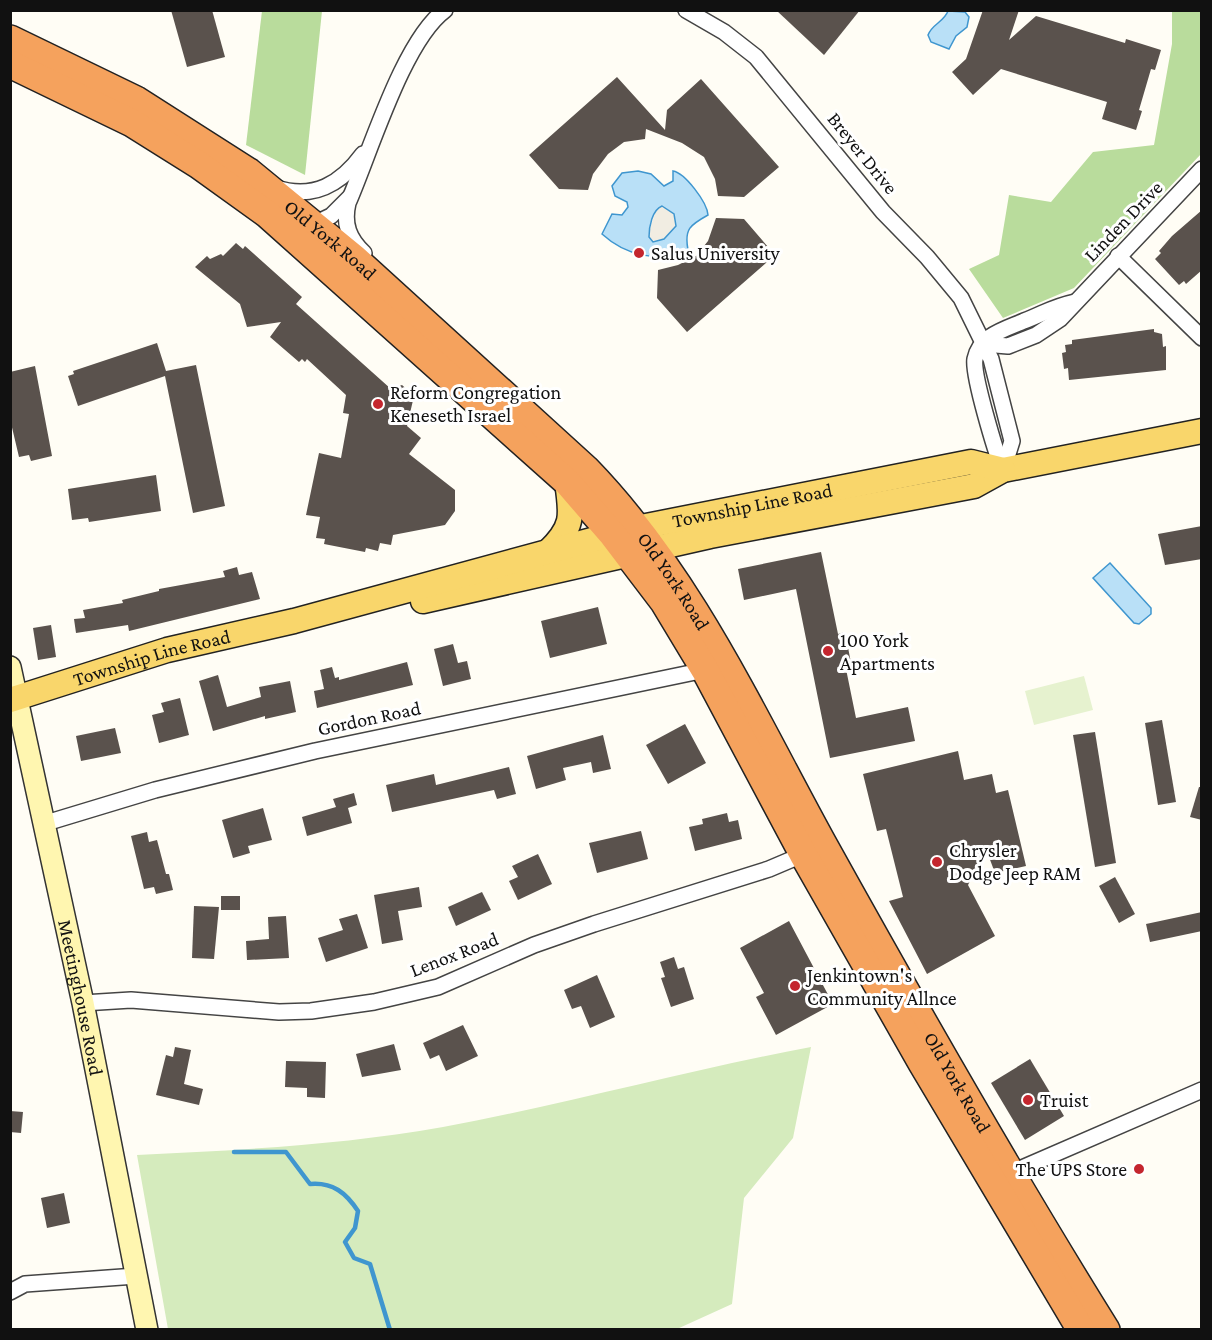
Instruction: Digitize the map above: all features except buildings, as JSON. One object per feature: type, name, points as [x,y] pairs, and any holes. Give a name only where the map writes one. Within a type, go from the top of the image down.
[{"type":"highway","name":"Old York Road","points":[[10,39],[136,100],[196,136],[265,185],[469,363],[586,469],[615,499],[632,542],[664,602],[813,849],[1002,1178],[1081,1329]]},
{"type":"highway","name":"Old York Road","points":[[10,64],[132,123],[199,165],[267,214],[632,542],[681,590],[726,664],[813,849]]},
{"type":"highway","name":"Old York Road","points":[[1002,1178],[1106,1329]]},
{"type":"main road","name":"Township Line Road","points":[[294,621],[387,609],[632,542],[970,462],[1003,470],[1202,431]]},
{"type":"main road","points":[[548,552],[562,539],[572,516],[567,482]]},
{"type":"main road","name":"Township Line Road","points":[[14,699],[167,650],[294,621],[548,552],[632,542]]},
{"type":"street","points":[[445,10],[414,45],[351,196],[346,220],[353,243],[436,320],[469,363]]},
{"type":"street","name":"Breyer Drive","points":[[686,10],[724,32],[756,57],[884,212],[927,257],[961,298],[991,359],[1012,441],[1003,470]]},
{"type":"street","points":[[265,185],[288,192],[333,184],[348,174],[377,134]]},
{"type":"street","name":"Linden Drive","points":[[983,344],[1001,329],[1025,321],[1051,307],[1075,302],[1202,169]]},
{"type":"street","points":[[267,214],[296,226],[313,225],[331,216],[351,196]]},
{"type":"street","points":[[1118,256],[1202,338]]},
{"type":"street","name":"Meetinghouse Road","points":[[10,667],[14,699],[46,824],[147,1329]]},
{"type":"street","name":"Gordon Road","points":[[46,824],[155,790],[315,751],[705,670]]},
{"type":"street","name":"Lenox Road","points":[[83,1003],[131,1000],[279,1012],[311,1011],[374,1002],[438,987],[534,945],[769,869],[813,849]]},
{"type":"street","points":[[1002,1178],[1202,1090]]},
{"type":"street","points":[[10,1292],[26,1284],[136,1276]]},
{"type":"green space","points":[[262,11],[322,11],[305,175],[246,145]]},
{"type":"green space","points":[[1172,11],[1201,11],[1201,154],[1074,288],[1003,318],[969,269],[999,255],[1009,195],[1051,202],[1093,152],[1154,145],[1172,44]]},
{"type":"green space","points":[[1084,676],[1093,710],[1034,725],[1025,691]]},
{"type":"green space","points":[[811,1047],[793,1138],[744,1198],[732,1304],[677,1329],[168,1329],[137,1155],[291,1146],[443,1127]]},
{"type":"shaded area","points":[[662,206],[674,214],[676,226],[664,239],[653,242],[649,237],[650,229],[656,210]]},
{"type":"water","points":[[948,11],[965,12],[969,17],[967,27],[956,36],[949,49],[931,42],[928,35]]},
{"type":"water","points":[[638,171],[651,174],[664,186],[673,181],[673,171],[689,182],[700,196],[708,215],[690,228],[687,237],[688,250],[666,256],[643,255],[621,248],[602,234],[612,214],[622,215],[628,207],[627,202],[615,196],[612,186],[622,173]],"holes":[[[662,206],[674,214],[676,226],[664,239],[653,242],[649,233],[656,211]]]},
{"type":"water","points":[[1110,563],[1151,608],[1151,614],[1139,624],[1134,623],[1093,578]]},
{"type":"waterway","points":[[234,1152],[286,1152],[310,1184],[332,1187],[349,1199],[358,1211],[355,1228],[345,1242],[354,1258],[370,1264],[390,1330]]},
{"type":"place","name":"Salus University","points":[[639,253]]},
{"type":"place","name":"Reform Congregation Keneseth Israel","points":[[378,404]]},
{"type":"place","name":"100 York Apartments","points":[[828,651]]},
{"type":"place","name":"Chrysler Dodge Jeep RAM","points":[[937,862]]},
{"type":"place","name":"Jenkintown's Community Allnce","points":[[795,986]]},
{"type":"place","name":"Truist","points":[[1028,1100]]},
{"type":"place","name":"The UPS Store","points":[[1139,1169]]}]
